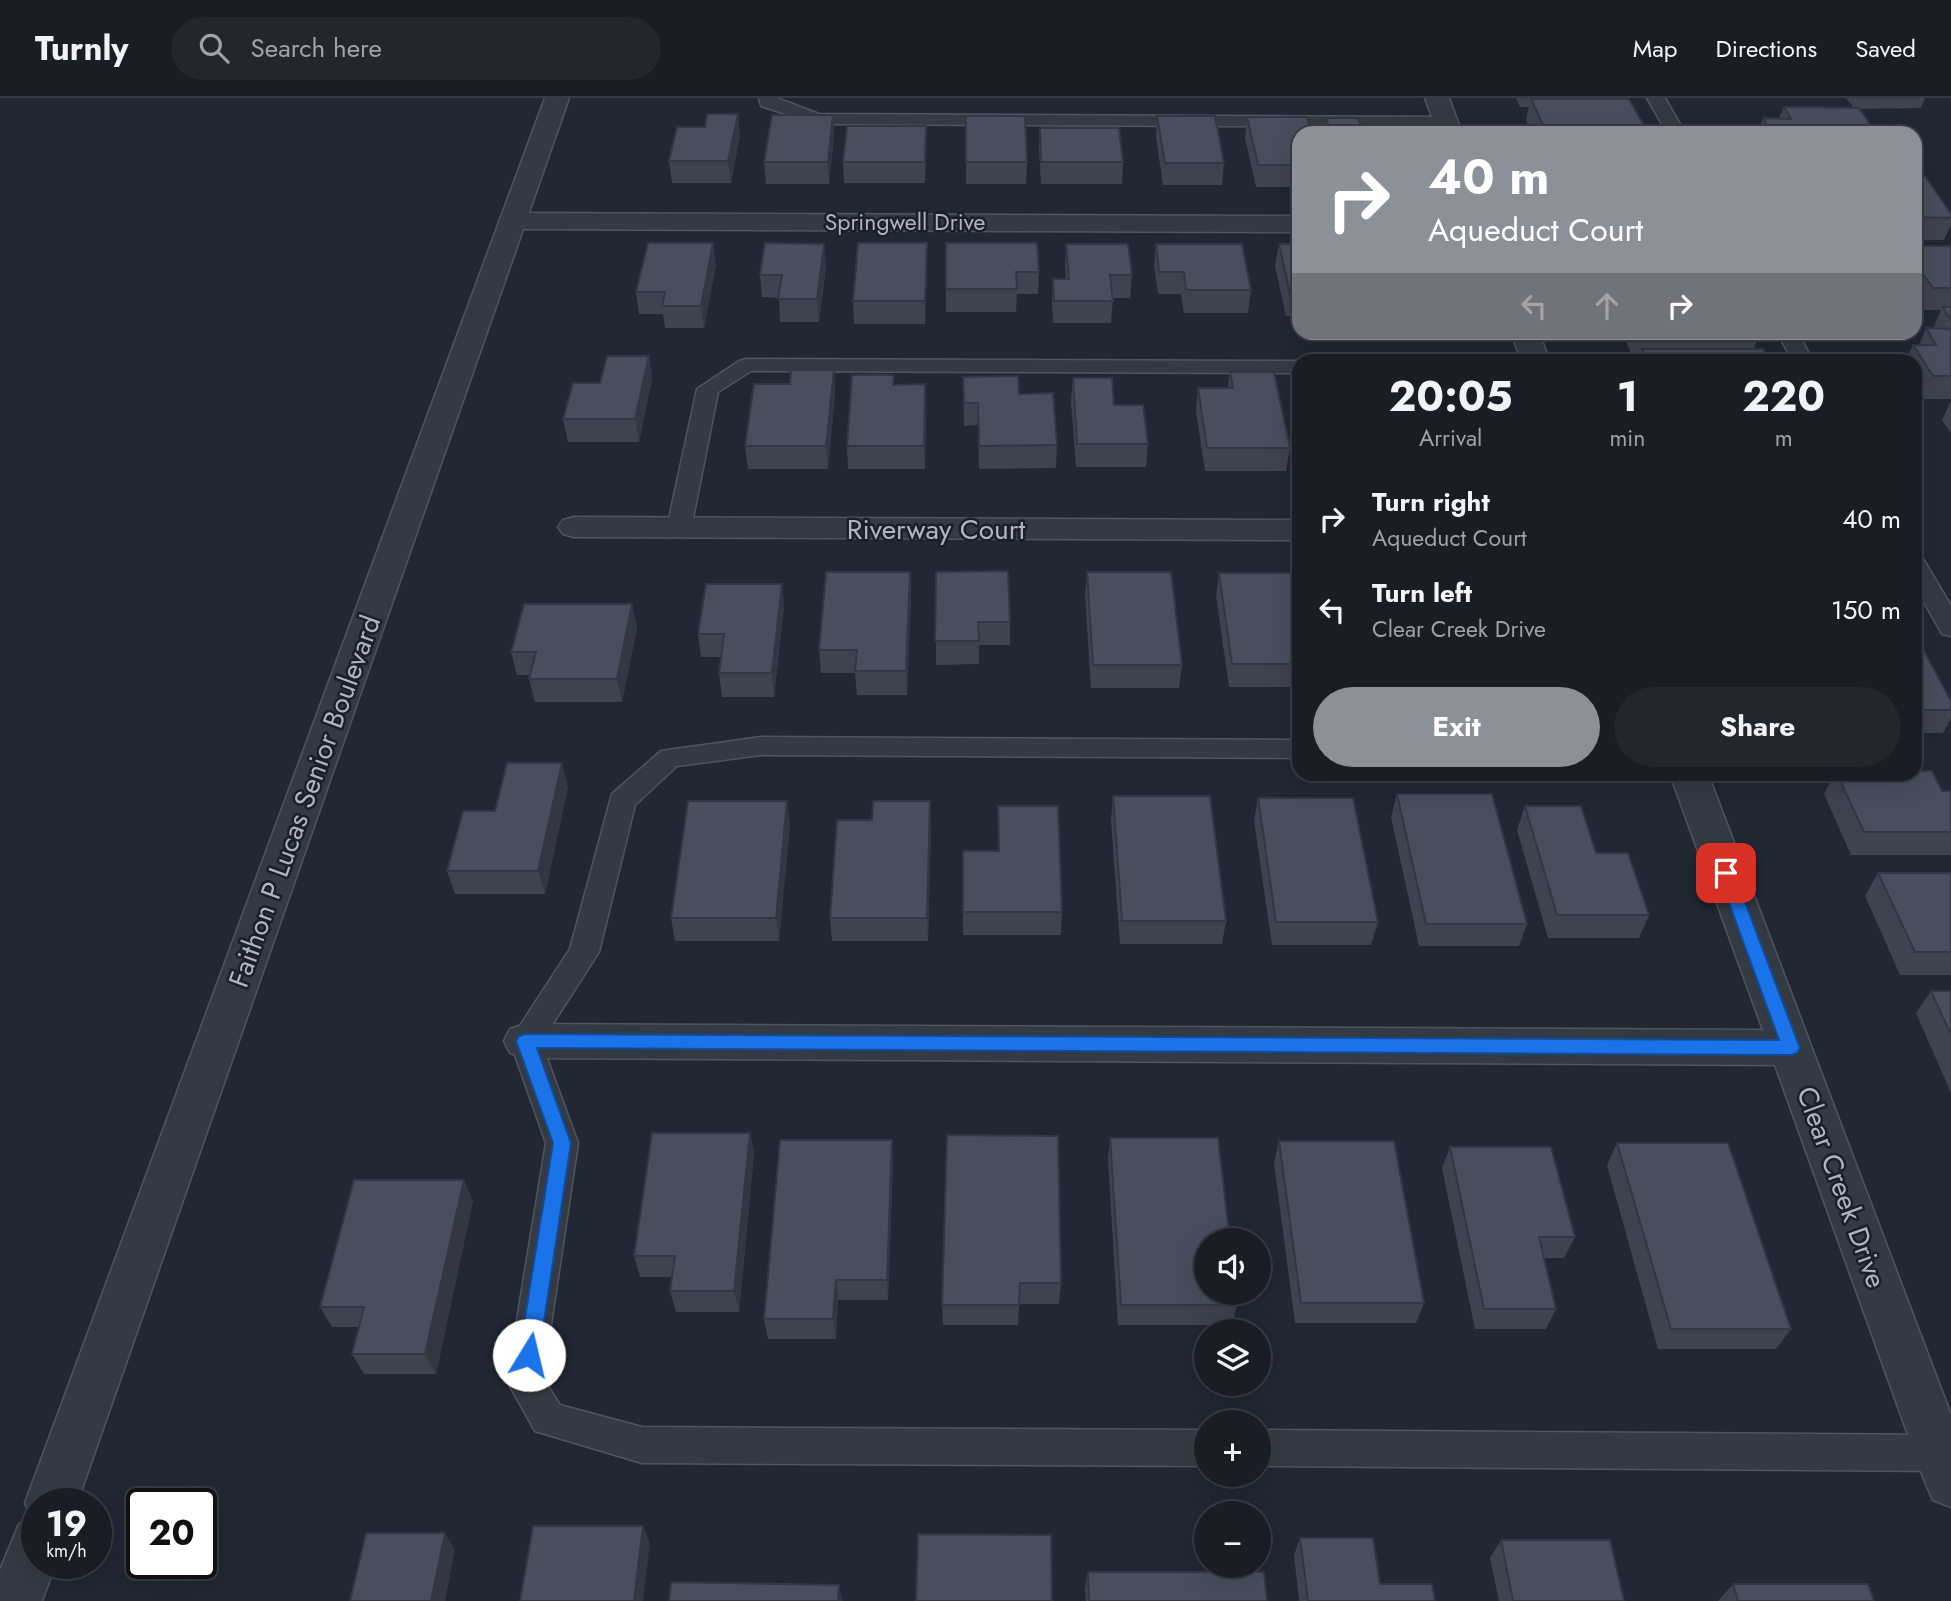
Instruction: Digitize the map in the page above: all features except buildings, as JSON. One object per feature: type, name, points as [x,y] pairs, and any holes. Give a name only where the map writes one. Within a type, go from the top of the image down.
[{"type":"street","name":"Faithon P Lucas Senior Boulevard","points":[[56,1488],[557,98]]},
{"type":"street","points":[[1437,98],[1448,126]]},
{"type":"street","name":"Springwell Drive","points":[[512,221],[1292,224]]},
{"type":"street","name":"Riverway Court","points":[[574,527],[1292,530]]},
{"type":"street","name":"Clear Creek Drive","points":[[1692,781],[1946,1467]]},
{"type":"street","points":[[525,1041],[1791,1048]]},
{"type":"street","points":[[15,1601],[23,1579]]},
{"type":"lane","points":[[768,98],[767,102],[817,119],[1369,126]]},
{"type":"lane","points":[[1656,98],[1672,126]]},
{"type":"lane","points":[[679,528],[709,389],[746,365],[1292,367]]},
{"type":"lane","points":[[1922,576],[1951,628]]},
{"type":"lane","points":[[1194,1448],[642,1445],[548,1419],[525,1381],[562,1143],[525,1041],[584,952],[622,801],[670,758],[761,746],[1292,749]]},
{"type":"lane","points":[[1271,1448],[1946,1467]]},
{"type":"route","points":[[529,1355],[562,1143],[525,1041],[1791,1048],[1726,873]]}]
